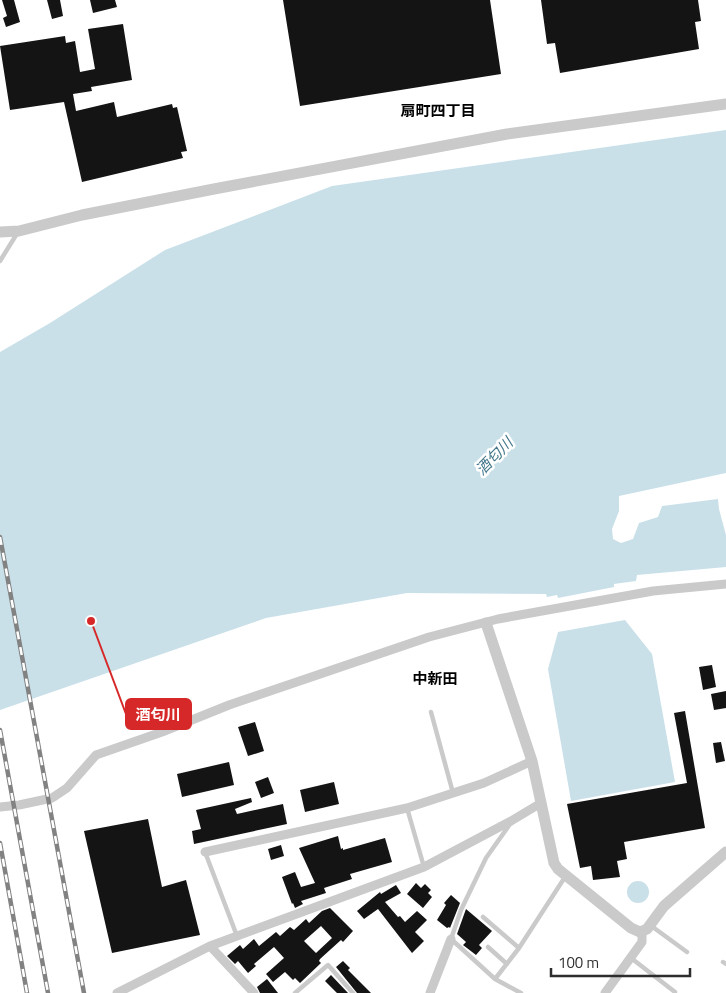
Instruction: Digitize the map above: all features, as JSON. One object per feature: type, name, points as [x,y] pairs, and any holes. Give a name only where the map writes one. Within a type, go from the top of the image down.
[{"type":"street","points":[[0,232],[19,231],[82,215],[506,134],[726,104]]},
{"type":"street","points":[[0,807],[52,798],[67,788],[96,756],[229,705],[429,637],[498,619],[653,591],[726,584]]},
{"type":"street","points":[[486,623],[532,760],[554,863],[566,876],[631,928],[646,928]]},
{"type":"street","points":[[205,852],[407,808],[453,794],[532,760]]},
{"type":"street","points":[[116,993],[210,946],[424,867],[541,803]]},
{"type":"street","points":[[605,993],[642,942],[646,928],[664,906],[726,852]]},
{"type":"street","points":[[430,993],[451,939]]},
{"type":"street","points":[[210,946],[254,993]]},
{"type":"lane","points":[[0,261],[19,231]]},
{"type":"lane","points":[[431,712],[453,794]]},
{"type":"lane","points":[[407,808],[424,867]]},
{"type":"lane","points":[[511,821],[486,858],[461,910],[451,939],[495,979],[521,993]]},
{"type":"lane","points":[[205,852],[237,936]]},
{"type":"lane","points":[[495,979],[520,948],[566,876]]},
{"type":"lane","points":[[482,917],[520,948]]},
{"type":"lane","points":[[646,928],[687,952]]},
{"type":"lane","points":[[488,947],[507,964]]},
{"type":"lane","points":[[631,958],[675,992]]},
{"type":"lane","points":[[295,993],[328,965],[353,993]]},
{"type":"water","points":[[726,130],[726,473],[619,496],[619,511],[612,529],[613,539],[621,543],[633,539],[639,523],[658,517],[662,506],[718,499],[726,535],[726,567],[637,575],[636,581],[614,584],[614,587],[558,598],[557,595],[547,597],[546,594],[407,593],[266,618],[0,710],[0,352],[50,323],[165,250],[332,186]]},
{"type":"water","points":[[625,620],[652,654],[675,782],[571,801],[548,669],[558,632]]},
{"type":"water","points":[[634,881],[642,881],[649,888],[649,896],[642,903],[634,903],[627,896],[627,888]]},
{"type":"building","points":[[2,0],[14,0],[20,22],[6,27],[3,18],[7,16]]},
{"type":"building","points":[[47,0],[60,0],[63,16],[52,19]]},
{"type":"building","points":[[90,0],[115,0],[117,7],[93,13]]},
{"type":"building","points":[[283,0],[490,0],[501,74],[300,106]]},
{"type":"building","points":[[541,0],[698,0],[701,21],[695,22],[699,49],[560,73],[555,43],[547,44]]},
{"type":"building","points":[[123,24],[132,80],[91,87],[92,91],[73,94],[76,111],[114,102],[117,117],[172,104],[173,108],[177,107],[187,151],[181,152],[183,158],[82,182],[64,102],[10,110],[0,46],[65,36],[66,43],[75,41],[80,72],[95,69],[88,29]]},
{"type":"building","points":[[712,665],[716,687],[703,690],[699,667]]},
{"type":"building","points":[[726,691],[726,708],[714,710],[711,694]]},
{"type":"building","points":[[685,711],[705,828],[624,842],[627,859],[617,861],[620,877],[593,880],[591,866],[580,868],[567,804],[687,783],[674,713]]},
{"type":"building","points":[[255,722],[264,751],[248,756],[238,727]]},
{"type":"building","points":[[721,742],[725,761],[716,763],[713,743]]},
{"type":"building","points":[[229,762],[234,785],[182,797],[177,774]]},
{"type":"building","points":[[268,777],[274,793],[261,798],[255,782]]},
{"type":"building","points":[[334,782],[339,804],[305,812],[300,790]]},
{"type":"building","points":[[251,798],[252,802],[235,809],[237,814],[283,804],[287,824],[194,844],[192,831],[201,829],[196,810]]},
{"type":"building","points":[[148,819],[162,887],[186,880],[200,935],[112,953],[84,831]]},
{"type":"building","points":[[338,836],[341,849],[343,848],[343,850],[385,838],[392,862],[350,874],[352,879],[324,888],[326,893],[301,901],[303,904],[295,908],[282,877],[295,872],[301,887],[315,883],[299,848]]},
{"type":"building","points":[[281,845],[284,856],[271,860],[268,849]]},
{"type":"building","points":[[416,883],[421,888],[425,884],[431,890],[428,893],[432,897],[423,908],[407,894]]},
{"type":"building","points":[[396,885],[401,893],[385,902],[398,917],[400,916],[405,922],[417,911],[427,920],[415,932],[424,941],[412,953],[378,909],[364,919],[357,911],[380,892],[381,894]]},
{"type":"building","points":[[451,895],[460,903],[450,928],[447,928],[437,920],[446,905],[444,903]]},
{"type":"building","points":[[330,908],[353,931],[343,942],[341,940],[320,959],[321,963],[300,983],[295,978],[293,980],[285,972],[273,982],[266,974],[284,958],[274,947],[254,964],[256,966],[248,973],[238,961],[235,964],[227,956],[240,945],[243,949],[254,939],[259,946],[276,932],[280,936],[290,927],[294,930],[306,919],[309,923],[322,911]],"holes":[[[321,926],[332,938],[316,953],[304,941]]]},
{"type":"building","points":[[466,909],[492,931],[479,945],[482,948],[476,955],[463,945],[466,942],[457,934]]},
{"type":"building","points":[[343,961],[350,968],[348,970],[371,993],[357,993],[336,967]]},
{"type":"building","points":[[331,975],[348,993],[337,993],[325,981]]},
{"type":"building","points":[[267,979],[278,993],[260,993],[257,987]]},
{"type":"railway","points":[[0,537],[84,993]]},
{"type":"railway","points":[[0,730],[48,993]]},
{"type":"railway","points":[[0,843],[27,993]]},
{"type":"place","name":"酒匂川","points":[[91,621]]},
{"type":"district","name":"扇町四丁目","points":[[438,110]]},
{"type":"district","name":"中新田","points":[[435,678]]}]
